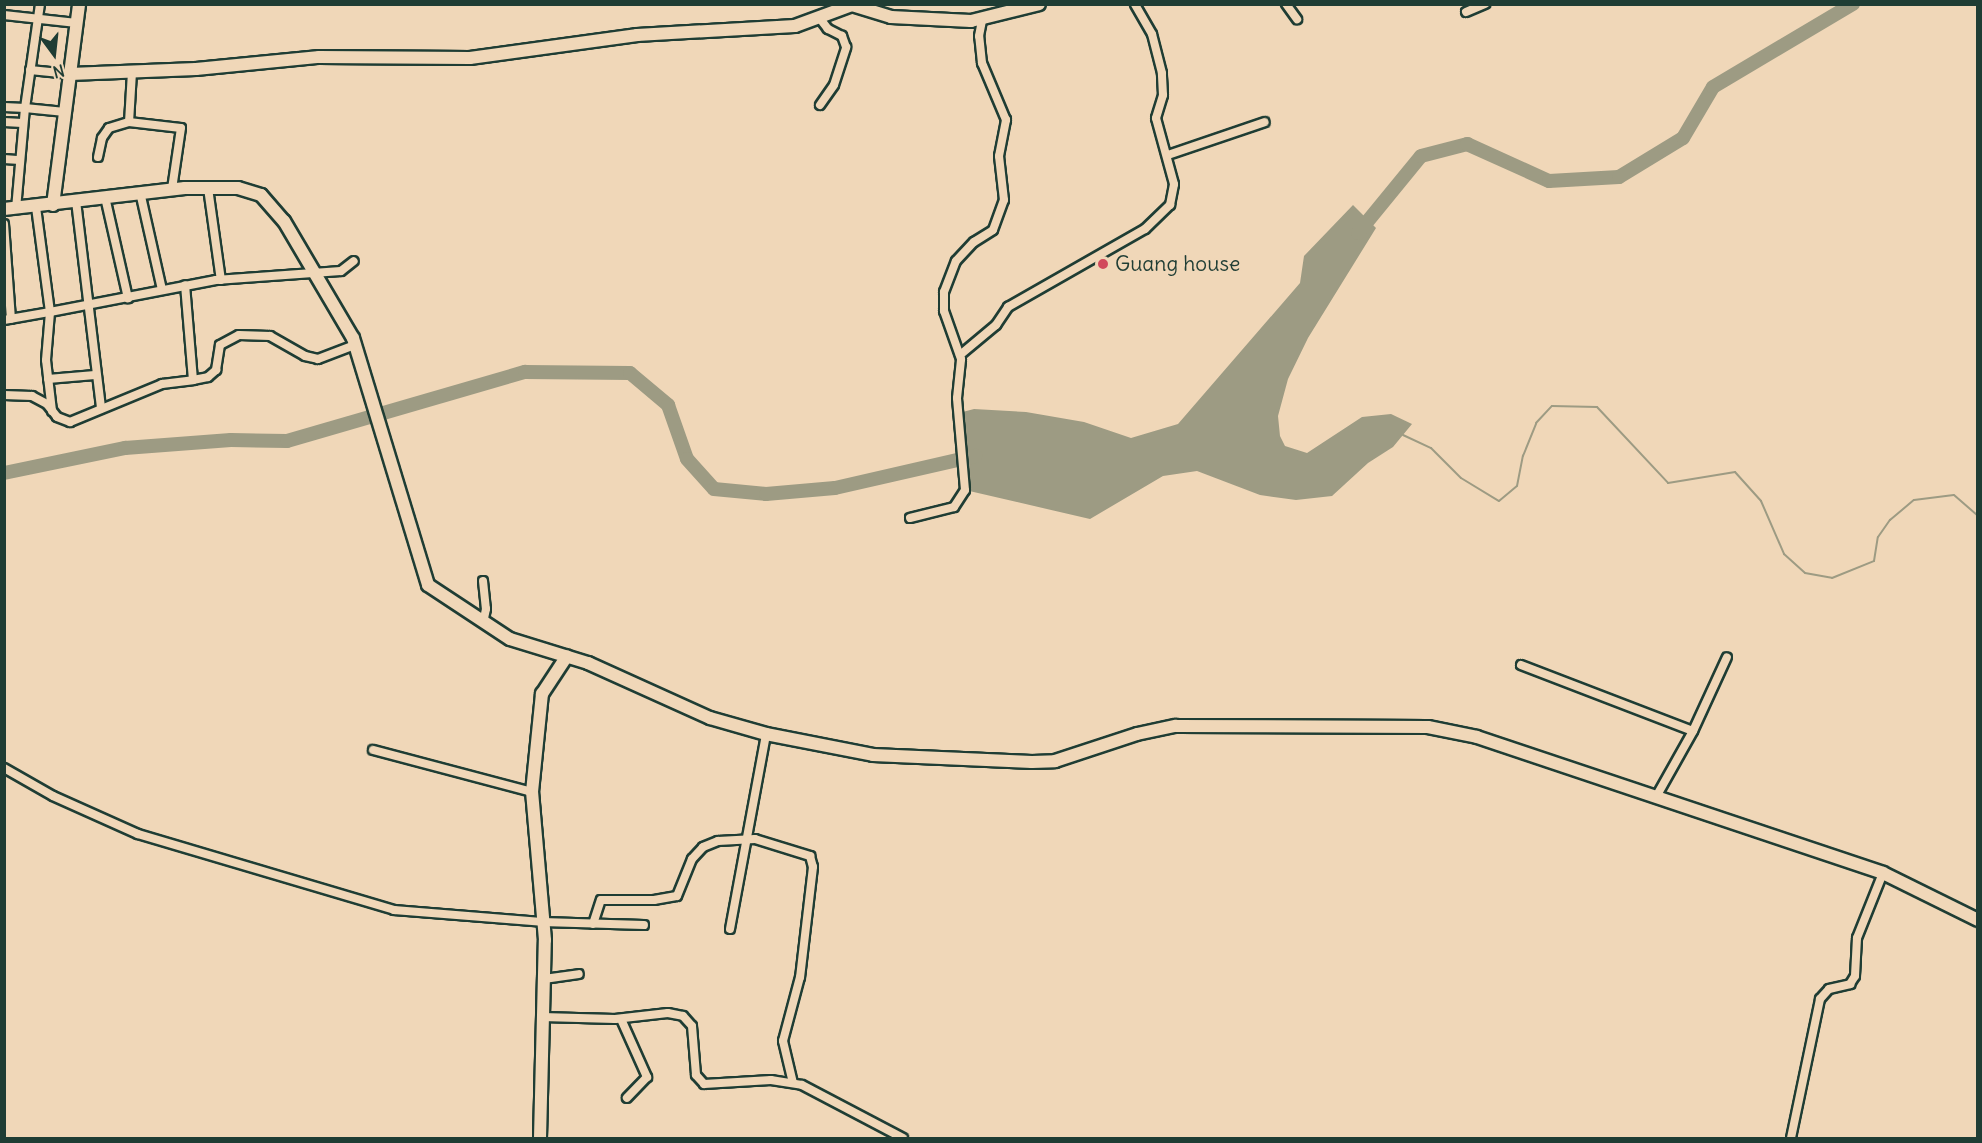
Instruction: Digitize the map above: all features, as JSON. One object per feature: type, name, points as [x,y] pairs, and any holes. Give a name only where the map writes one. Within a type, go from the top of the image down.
[{"type":"street","points":[[40,4],[22,123],[20,160],[10,208],[53,205],[140,192],[208,188],[249,190],[268,201],[355,345],[382,429],[424,579],[432,589],[483,623],[529,648],[567,656],[684,708],[766,734],[873,755],[1039,762],[1065,759],[1137,734],[1176,726],[1412,726],[1478,737],[1883,873],[1977,920]]},
{"type":"street","points":[[53,205],[79,4]]},
{"type":"street","points":[[30,70],[70,74],[132,72],[320,57],[470,58],[637,35],[795,26],[821,20],[852,6],[905,19],[982,21],[1039,4]]},
{"type":"street","points":[[960,355],[996,325],[1008,307],[1155,222],[1173,195],[1168,155],[1156,118],[1164,84],[1157,51],[1135,4]]},
{"type":"street","points":[[1286,4],[1297,19]]},
{"type":"street","points":[[1466,12],[1485,4]]},
{"type":"street","points":[[4,15],[77,23]]},
{"type":"street","points":[[820,105],[834,85],[846,46],[842,36],[828,29],[821,20]]},
{"type":"street","points":[[910,518],[954,507],[965,490],[959,413],[960,355],[944,311],[944,292],[956,261],[974,242],[993,230],[1004,200],[999,156],[1006,120],[982,63],[979,36],[982,21]]},
{"type":"street","points":[[129,122],[132,72]]},
{"type":"street","points":[[4,107],[65,112]]},
{"type":"street","points":[[4,122],[22,123]]},
{"type":"street","points":[[98,157],[102,138],[109,128],[129,122],[181,127],[172,189]]},
{"type":"street","points":[[1168,155],[1265,122]]},
{"type":"street","points":[[4,159],[20,160]]},
{"type":"street","points":[[208,188],[221,280]]},
{"type":"street","points":[[140,192],[162,290]]},
{"type":"street","points":[[105,197],[129,298]]},
{"type":"street","points":[[76,201],[90,305],[95,375],[101,409]]},
{"type":"street","points":[[36,207],[50,312],[48,379],[52,411]]},
{"type":"street","points":[[4,224],[8,319],[129,298],[185,285],[221,280],[313,275],[346,270],[354,261]]},
{"type":"street","points":[[185,285],[193,380]]},
{"type":"street","points":[[4,395],[32,396],[70,422],[168,382],[208,377],[216,370],[220,345],[239,335],[276,338],[311,358],[326,358],[355,345]]},
{"type":"street","points":[[48,379],[95,375]]},
{"type":"street","points":[[483,581],[486,609],[483,623]]},
{"type":"street","points":[[540,1138],[544,979],[532,792],[542,694],[567,656]]},
{"type":"street","points":[[1656,797],[1693,731],[1727,657]]},
{"type":"street","points":[[1521,665],[1693,731]]},
{"type":"street","points":[[730,929],[766,734]]},
{"type":"street","points":[[373,750],[532,792]]},
{"type":"street","points":[[4,768],[52,796],[138,834],[406,912],[542,922],[644,925]]},
{"type":"street","points":[[593,924],[601,900],[673,897],[679,894],[692,859],[703,848],[718,841],[767,841],[810,856],[813,867],[800,977],[783,1041],[793,1083]]},
{"type":"street","points":[[1791,1138],[1820,999],[1829,989],[1850,984],[1855,976],[1857,938],[1883,873]]},
{"type":"street","points":[[544,979],[579,974]]},
{"type":"street","points":[[542,1017],[621,1019],[668,1013],[688,1018],[696,1075],[704,1084],[793,1083],[827,1095],[903,1138]]},
{"type":"street","points":[[621,1019],[647,1074],[627,1098]]},
{"type":"shaded area","points":[[1353,205],[1376,228],[1308,338],[1288,379],[1278,416],[1280,436],[1285,446],[1307,453],[1362,417],[1391,414],[1412,424],[1393,447],[1368,463],[1332,496],[1296,500],[1260,495],[1197,471],[1163,476],[1090,519],[965,490],[959,413],[974,409],[1026,412],[1084,422],[1131,438],[1178,424],[1300,283],[1304,256]]},
{"type":"waterway","points":[[1358,233],[1421,156],[1467,144],[1549,181],[1619,177],[1683,138],[1713,87],[1853,4]]},
{"type":"waterway","points":[[4,473],[125,448],[231,440],[287,441],[525,372],[630,373],[668,405],[687,459],[714,489],[766,494],[835,488],[975,456]]},
{"type":"waterway","points":[[1403,435],[1431,448],[1461,478],[1499,501],[1517,486],[1523,456],[1536,423],[1552,406],[1597,407],[1668,483],[1735,472],[1761,501],[1784,554],[1805,573],[1832,578],[1874,561],[1878,537],[1890,520],[1914,500],[1954,495],[1978,516]]},
{"type":"place","name":"Guang house","points":[[1103,264]]}]
